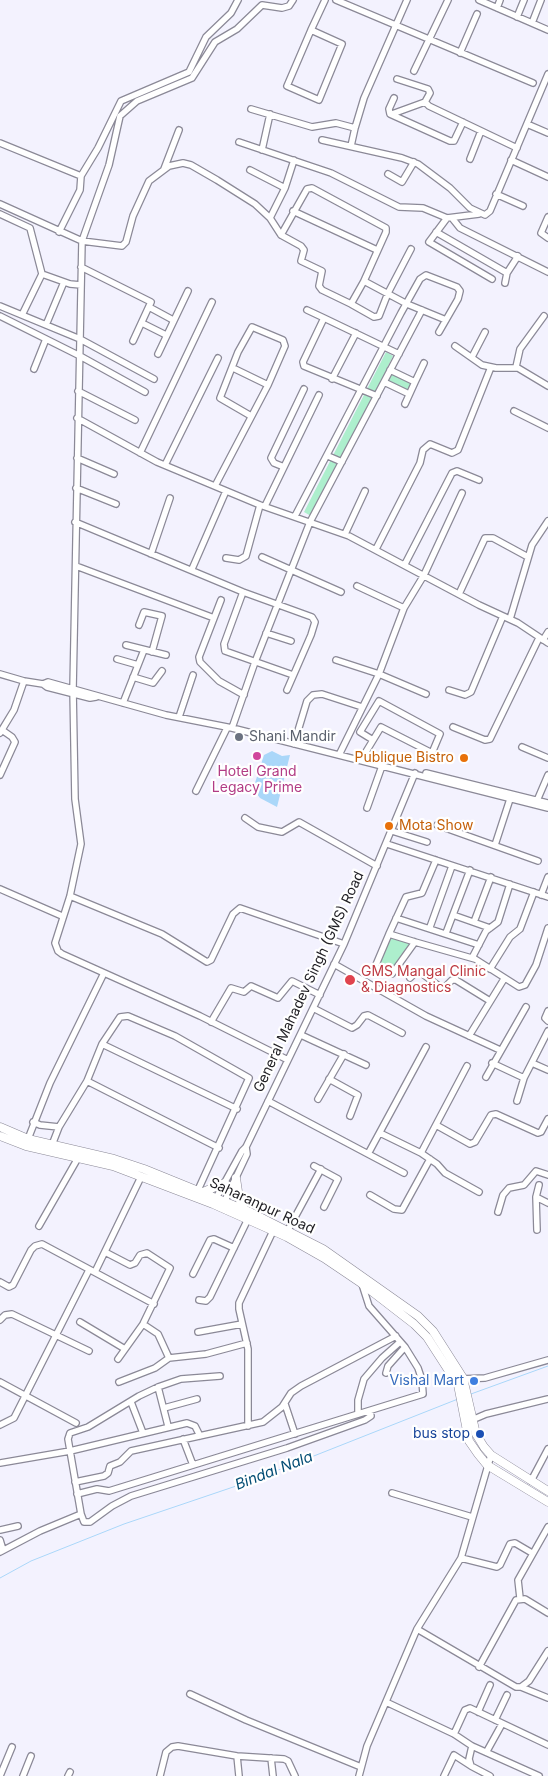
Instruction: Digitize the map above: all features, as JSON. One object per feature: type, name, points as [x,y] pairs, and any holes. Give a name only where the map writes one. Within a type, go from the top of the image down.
[{"type":"main road","name":"Saharanpur Road","points":[[0,1127],[28,1139],[114,1163],[201,1191],[215,1201]]},
{"type":"main road","name":"Saharanpur Road","points":[[0,1136],[26,1146],[78,1158],[114,1163],[141,1177],[215,1201],[247,1221],[273,1231],[324,1258],[361,1279],[418,1316],[433,1330],[461,1382]]},
{"type":"main road","points":[[236,1178],[238,1198],[245,1210]]},
{"type":"main road","points":[[201,1191],[225,1183]]},
{"type":"main road","name":"Saharanpur Road","points":[[223,1205],[245,1210],[288,1230],[323,1249],[361,1279]]},
{"type":"main road","points":[[461,1382],[469,1420],[469,1441],[487,1465],[548,1502]]},
{"type":"main road","points":[[469,1420],[476,1434],[491,1455],[548,1491]]},
{"type":"street","points":[[59,232],[80,190],[81,176],[98,148],[121,101],[189,72],[206,36],[232,13],[238,0]]},
{"type":"street","points":[[288,1060],[58,951],[55,939],[70,896],[81,844],[75,799],[73,691],[76,458],[82,241],[88,219],[109,165],[120,116],[137,101],[192,78],[215,42],[237,29],[262,5],[282,8],[290,6],[293,0]]},
{"type":"street","points":[[311,30],[342,44],[319,100],[287,86],[311,30],[325,0]]},
{"type":"street","points":[[336,0],[397,24],[460,53],[533,83]]},
{"type":"street","points":[[351,146],[364,98],[407,0]]},
{"type":"street","points":[[414,71],[448,0]]},
{"type":"street","points":[[479,0],[548,30]]},
{"type":"street","points":[[497,8],[500,0]]},
{"type":"street","points":[[517,17],[524,0]]},
{"type":"street","points":[[532,23],[541,0]]},
{"type":"street","points":[[460,53],[477,14]]},
{"type":"street","points":[[492,279],[428,242],[450,218],[488,213],[548,74]]},
{"type":"street","points":[[392,114],[425,102],[430,93],[428,89],[397,78]]},
{"type":"street","points":[[541,90],[548,92]]},
{"type":"street","points":[[394,98],[389,108],[392,114],[452,142],[463,122]]},
{"type":"street","points":[[425,102],[429,106],[517,148]]},
{"type":"street","points":[[252,109],[312,127],[336,123],[355,128]]},
{"type":"street","points":[[262,150],[270,114]]},
{"type":"street","points":[[527,124],[548,133]]},
{"type":"street","points":[[164,169],[179,130]]},
{"type":"street","points":[[470,159],[481,131]]},
{"type":"street","points":[[322,140],[414,162],[450,188],[479,214]]},
{"type":"street","points":[[239,142],[331,173],[399,207],[423,208],[450,218],[460,228],[547,269]]},
{"type":"street","points":[[0,143],[81,176]]},
{"type":"street","points":[[270,218],[294,160]]},
{"type":"street","points":[[512,160],[548,177]]},
{"type":"street","points":[[388,174],[402,182],[414,162]]},
{"type":"street","points":[[0,204],[82,241],[118,246],[124,244],[144,188],[149,182],[164,169],[183,163],[191,165],[241,194],[270,218],[281,235],[302,246],[304,250],[302,261],[322,271],[320,288],[377,317],[411,249]]},
{"type":"street","points":[[250,170],[284,188]]},
{"type":"street","points":[[281,235],[305,191],[312,188],[386,228],[386,232],[364,281],[351,304]]},
{"type":"street","points":[[496,194],[523,206]]},
{"type":"street","points":[[293,211],[377,250]]},
{"type":"street","points":[[0,214],[30,228],[42,274],[22,315]]},
{"type":"street","points":[[548,219],[541,233],[548,238]]},
{"type":"street","points":[[436,232],[507,273]]},
{"type":"street","points":[[505,283],[507,273],[518,256]]},
{"type":"street","points":[[81,267],[152,302],[133,341]]},
{"type":"street","points":[[42,274],[64,282],[81,285]]},
{"type":"street","points":[[295,516],[420,279],[426,275],[457,287],[459,295],[439,332]]},
{"type":"street","points":[[364,281],[407,304],[446,320]]},
{"type":"street","points":[[46,326],[64,282]]},
{"type":"street","points":[[158,354],[188,290]]},
{"type":"street","points":[[140,453],[212,302]]},
{"type":"street","points":[[0,306],[80,339],[154,379]]},
{"type":"street","points":[[149,307],[173,320]]},
{"type":"street","points":[[307,310],[399,354]]},
{"type":"street","points":[[196,791],[244,695],[266,633],[310,522],[422,310]]},
{"type":"street","points":[[0,316],[80,356],[145,392]]},
{"type":"street","points":[[516,367],[520,349],[544,316]]},
{"type":"street","points":[[324,318],[303,364],[332,379],[376,396]]},
{"type":"street","points":[[142,323],[166,335]]},
{"type":"street","points":[[215,486],[268,385],[285,346],[283,340],[251,328],[238,352],[234,368],[220,398],[251,416]]},
{"type":"street","points":[[472,357],[485,332]]},
{"type":"street","points":[[332,379],[356,333]]},
{"type":"street","points":[[34,370],[46,339]]},
{"type":"street","points":[[455,346],[482,365],[516,367],[548,386]]},
{"type":"street","points":[[165,465],[218,358]]},
{"type":"street","points":[[405,404],[424,363]]},
{"type":"street","points":[[376,549],[420,463],[424,450],[430,444],[452,452],[458,450],[491,367]]},
{"type":"street","points":[[234,368],[268,385]]},
{"type":"street","points":[[390,370],[415,382]]},
{"type":"street","points":[[384,382],[409,394]]},
{"type":"street","points":[[284,467],[274,463],[270,458],[304,389]]},
{"type":"street","points":[[78,391],[135,420]]},
{"type":"street","points":[[226,558],[240,560],[246,556],[263,506],[320,395]]},
{"type":"street","points":[[514,411],[548,428]]},
{"type":"street","points":[[77,418],[165,465],[263,506],[345,534],[510,619],[543,640]]},
{"type":"street","points":[[328,456],[342,462]]},
{"type":"street","points":[[76,458],[114,474]]},
{"type":"street","points":[[406,564],[452,473],[457,471],[478,480]]},
{"type":"street","points":[[76,488],[116,504]]},
{"type":"street","points":[[192,569],[226,491]]},
{"type":"street","points":[[345,534],[365,491]]},
{"type":"street","points":[[339,755],[379,674],[404,608],[424,575],[462,493]]},
{"type":"street","points":[[151,554],[170,498]]},
{"type":"street","points":[[510,619],[534,541],[548,521]]},
{"type":"street","points":[[75,522],[244,592],[312,617],[315,622],[286,690]]},
{"type":"street","points":[[459,594],[486,538],[493,538],[528,557]]},
{"type":"street","points":[[262,557],[341,592]]},
{"type":"street","points":[[76,566],[214,618]]},
{"type":"street","points":[[357,586],[404,608]]},
{"type":"street","points":[[244,592],[223,648],[228,652],[293,675]]},
{"type":"street","points":[[221,600],[199,657],[200,662],[219,681],[244,695]]},
{"type":"street","points":[[139,625],[144,612],[162,616],[152,652]]},
{"type":"street","points":[[449,690],[465,695],[471,692],[503,616]]},
{"type":"street","points":[[453,727],[485,740],[490,739],[548,632]]},
{"type":"street","points":[[266,633],[291,641]]},
{"type":"street","points":[[126,645],[166,655]]},
{"type":"street","points":[[123,703],[144,650]]},
{"type":"street","points":[[117,659],[138,665]]},
{"type":"street","points":[[336,660],[379,674],[426,694]]},
{"type":"street","points":[[133,678],[153,683],[162,670]]},
{"type":"street","points":[[0,674],[43,684],[47,687],[73,691],[382,766],[415,772],[536,803],[548,808]]},
{"type":"street","points":[[179,717],[193,675]]},
{"type":"street","points":[[0,775],[15,742],[12,736],[1,732],[14,710],[24,681]]},
{"type":"street","points":[[294,744],[307,701],[313,694],[322,694],[362,707]]},
{"type":"street","points":[[360,760],[373,740],[381,727],[432,753],[440,734],[379,701],[360,732],[373,740]]},
{"type":"street","points":[[522,747],[548,758]]},
{"type":"street","points":[[367,808],[382,766]]},
{"type":"street","points":[[415,772],[510,799],[548,803]]},
{"type":"street","name":"General Mahadev Singh (GMS) Road","points":[[215,1201],[246,1147],[344,944],[387,844],[415,772]]},
{"type":"street","points":[[536,803],[548,775]]},
{"type":"street","points":[[495,845],[510,799]]},
{"type":"street","points":[[244,818],[258,826],[282,832],[299,822],[377,866]]},
{"type":"street","points":[[438,825],[538,861]]},
{"type":"street","points":[[392,831],[427,842]]},
{"type":"street","points":[[387,844],[548,897]]},
{"type":"street","points":[[415,942],[393,973],[390,974],[376,968],[374,965],[407,896],[421,895],[436,860]]},
{"type":"street","points":[[430,927],[452,866]]},
{"type":"street","points":[[446,933],[470,870]]},
{"type":"street","points":[[474,922],[491,877]]},
{"type":"street","points":[[541,895],[548,877]]},
{"type":"street","points":[[472,958],[490,928],[498,922],[510,884]]},
{"type":"street","points":[[0,889],[62,916]]},
{"type":"street","points":[[490,968],[510,937],[520,929],[534,892]]},
{"type":"street","points":[[70,896],[162,934],[207,962],[211,960],[233,914],[240,908],[344,944]]},
{"type":"street","points":[[453,915],[490,928]]},
{"type":"street","points":[[396,918],[430,927],[479,945]]},
{"type":"street","points":[[389,934],[472,958],[519,988],[525,985],[536,965],[548,928]]},
{"type":"street","points":[[334,964],[426,1016],[500,1050]]},
{"type":"street","points":[[410,978],[415,973],[420,972],[443,989],[454,980],[490,1001]]},
{"type":"street","points":[[28,1139],[69,1044],[104,973]]},
{"type":"street","points":[[470,1036],[504,980]]},
{"type":"street","points":[[211,1022],[231,988],[244,992],[251,986],[278,998],[292,981],[320,995]]},
{"type":"street","points":[[486,1076],[526,1007]]},
{"type":"street","points":[[313,1008],[352,1028],[358,1025],[364,1016],[368,1015],[402,1033]]},
{"type":"street","points":[[548,1011],[545,1019],[548,1021]]},
{"type":"street","points":[[52,1145],[60,1127],[87,1081],[102,1044],[122,1016],[175,1036],[249,1078],[201,1191]]},
{"type":"street","points":[[301,1035],[366,1065]]},
{"type":"street","points":[[517,1101],[524,1078],[547,1036]]},
{"type":"street","points":[[102,1044],[237,1110]]},
{"type":"street","points":[[368,1154],[426,1047]]},
{"type":"street","points":[[318,1099],[344,1054]]},
{"type":"street","points":[[492,1063],[524,1078]]},
{"type":"street","points":[[532,1063],[548,1070]]},
{"type":"street","points":[[421,1153],[467,1066]]},
{"type":"street","points":[[329,1079],[358,1095],[350,1116]]},
{"type":"street","points":[[87,1081],[219,1148]]},
{"type":"street","points":[[268,1101],[404,1173]]},
{"type":"street","points":[[436,1125],[470,1144],[475,1142],[491,1114],[496,1114],[539,1133],[548,1119]]},
{"type":"street","points":[[34,1122],[40,1125],[60,1127]]},
{"type":"street","points":[[380,1133],[421,1153],[445,1173],[479,1192]]},
{"type":"street","name":"General Mahadev Singh (GMS) Road","points":[[223,1205],[247,1154],[246,1147]]},
{"type":"street","points":[[40,1226],[78,1158]]},
{"type":"street","points":[[370,1195],[394,1208],[402,1210],[430,1159]]},
{"type":"street","points":[[314,1166],[338,1179],[324,1207]]},
{"type":"street","points":[[288,1230],[321,1169]]},
{"type":"street","points":[[498,1212],[505,1193],[509,1188],[524,1185],[536,1171],[548,1175]]},
{"type":"street","points":[[0,1425],[14,1418],[55,1335],[105,1252],[141,1177]]},
{"type":"street","points":[[537,1230],[536,1197],[539,1186]]},
{"type":"street","points":[[536,1197],[548,1203]]},
{"type":"street","points":[[199,1300],[206,1301],[210,1297],[247,1221]]},
{"type":"street","points":[[248,1426],[247,1343],[239,1309],[241,1296],[273,1231]]},
{"type":"street","points":[[193,1274],[210,1240],[214,1239],[234,1248]]},
{"type":"street","points":[[0,1282],[8,1287],[13,1285],[31,1250],[38,1244],[46,1246],[154,1304]]},
{"type":"street","points":[[105,1252],[130,1265],[140,1255],[146,1253],[169,1266],[169,1272],[154,1304],[143,1324],[118,1359]]},
{"type":"street","points":[[77,1494],[97,1489],[109,1491],[423,1394],[421,1374],[405,1347],[369,1306],[361,1279]]},
{"type":"street","points":[[0,1320],[5,1315],[12,1314],[89,1351]]},
{"type":"street","points":[[80,1322],[125,1349]]},
{"type":"street","points":[[143,1324],[158,1334],[169,1358]]},
{"type":"street","points":[[198,1332],[242,1324]]},
{"type":"street","points":[[75,1482],[104,1476],[108,1473],[110,1466],[120,1462],[131,1451],[263,1422],[285,1404],[291,1393],[305,1383],[396,1336]]},
{"type":"street","points":[[358,1414],[358,1400],[364,1379],[382,1358],[400,1342]]},
{"type":"street","points":[[119,1382],[155,1368],[169,1358],[206,1354],[247,1343]]},
{"type":"street","points":[[386,1373],[388,1366],[405,1347]]},
{"type":"street","points":[[461,1382],[486,1378],[548,1360]]},
{"type":"street","points":[[220,1376],[181,1379],[158,1388],[88,1427],[68,1435],[77,1494],[84,1522],[90,1522],[116,1503],[132,1496],[287,1448],[365,1420],[370,1416],[370,1411]]},
{"type":"street","points":[[0,1382],[76,1423]]},
{"type":"street","points":[[158,1388],[168,1426]]},
{"type":"street","points":[[469,1420],[548,1399]]},
{"type":"street","points":[[164,1408],[197,1400]]},
{"type":"street","points":[[131,1402],[143,1433]]},
{"type":"street","points":[[285,1404],[295,1434]]},
{"type":"street","points":[[0,1463],[70,1451],[168,1426],[192,1423],[200,1436]]},
{"type":"street","points":[[183,1440],[193,1465]]},
{"type":"street","points":[[531,1481],[548,1449]]},
{"type":"street","points":[[358,1776],[386,1702],[417,1630],[461,1558],[491,1455]]},
{"type":"street","points":[[392,1493],[472,1517]]},
{"type":"street","points":[[0,1540],[2,1551],[40,1530],[81,1514]]},
{"type":"street","points":[[0,1530],[18,1526]]},
{"type":"street","points":[[520,1598],[518,1580],[548,1527]]},
{"type":"street","points":[[461,1558],[497,1567],[500,1565],[510,1544],[516,1543],[532,1553]]},
{"type":"street","points":[[520,1598],[548,1613]]},
{"type":"street","points":[[479,1667],[512,1604],[520,1598]]},
{"type":"street","points":[[417,1630],[511,1685],[521,1686],[548,1698]]},
{"type":"street","points":[[521,1686],[535,1674],[548,1651]]},
{"type":"street","points":[[478,1712],[490,1685]]},
{"type":"street","points":[[190,1694],[246,1720],[361,1767]]},
{"type":"street","points":[[495,1720],[507,1695]]},
{"type":"street","points":[[386,1702],[454,1734],[472,1746],[487,1751],[539,1776]]},
{"type":"street","points":[[454,1734],[466,1710],[470,1708],[548,1745]]},
{"type":"street","points":[[487,1751],[502,1724]]},
{"type":"street","points":[[0,1776],[2,1764],[12,1746]]},
{"type":"street","points":[[160,1776],[166,1752],[174,1746],[238,1756],[286,1759],[295,1776]]},
{"type":"street","points":[[472,1746],[469,1759],[472,1766]]},
{"type":"street","points":[[444,1776],[454,1755],[490,1776]]},
{"type":"street","points":[[23,1776],[31,1756]]},
{"type":"street","points":[[238,1756],[239,1776]]},
{"type":"street","points":[[271,1758],[273,1776]]},
{"type":"green space","points":[[386,352],[393,356],[386,370],[411,383],[408,391],[382,379],[311,516],[304,512]]},
{"type":"green space","points":[[392,937],[411,943],[390,971],[377,965]]},
{"type":"water","points":[[272,751],[282,756],[290,755],[277,807],[260,798],[253,789],[264,755]]},
{"type":"waterway","name":"Bindal Nala","points":[[471,1394],[548,1366]]},
{"type":"waterway","name":"Bindal Nala","points":[[0,1578],[31,1561],[124,1524],[248,1482],[458,1399]]},
{"type":"place","name":"Shani Mandir","points":[[239,737]]},
{"type":"place","name":"Hotel Grand Legacy Prime","points":[[257,756]]},
{"type":"place","name":"Publique Bistro","points":[[464,758]]},
{"type":"place","name":"Mota Show","points":[[389,826]]},
{"type":"place","name":"GMS Mangal Clinic & Diagnostics","points":[[350,980]]},
{"type":"place","name":"Vishal Mart","points":[[474,1381]]},
{"type":"place","name":"bus stop","points":[[480,1434]]}]
